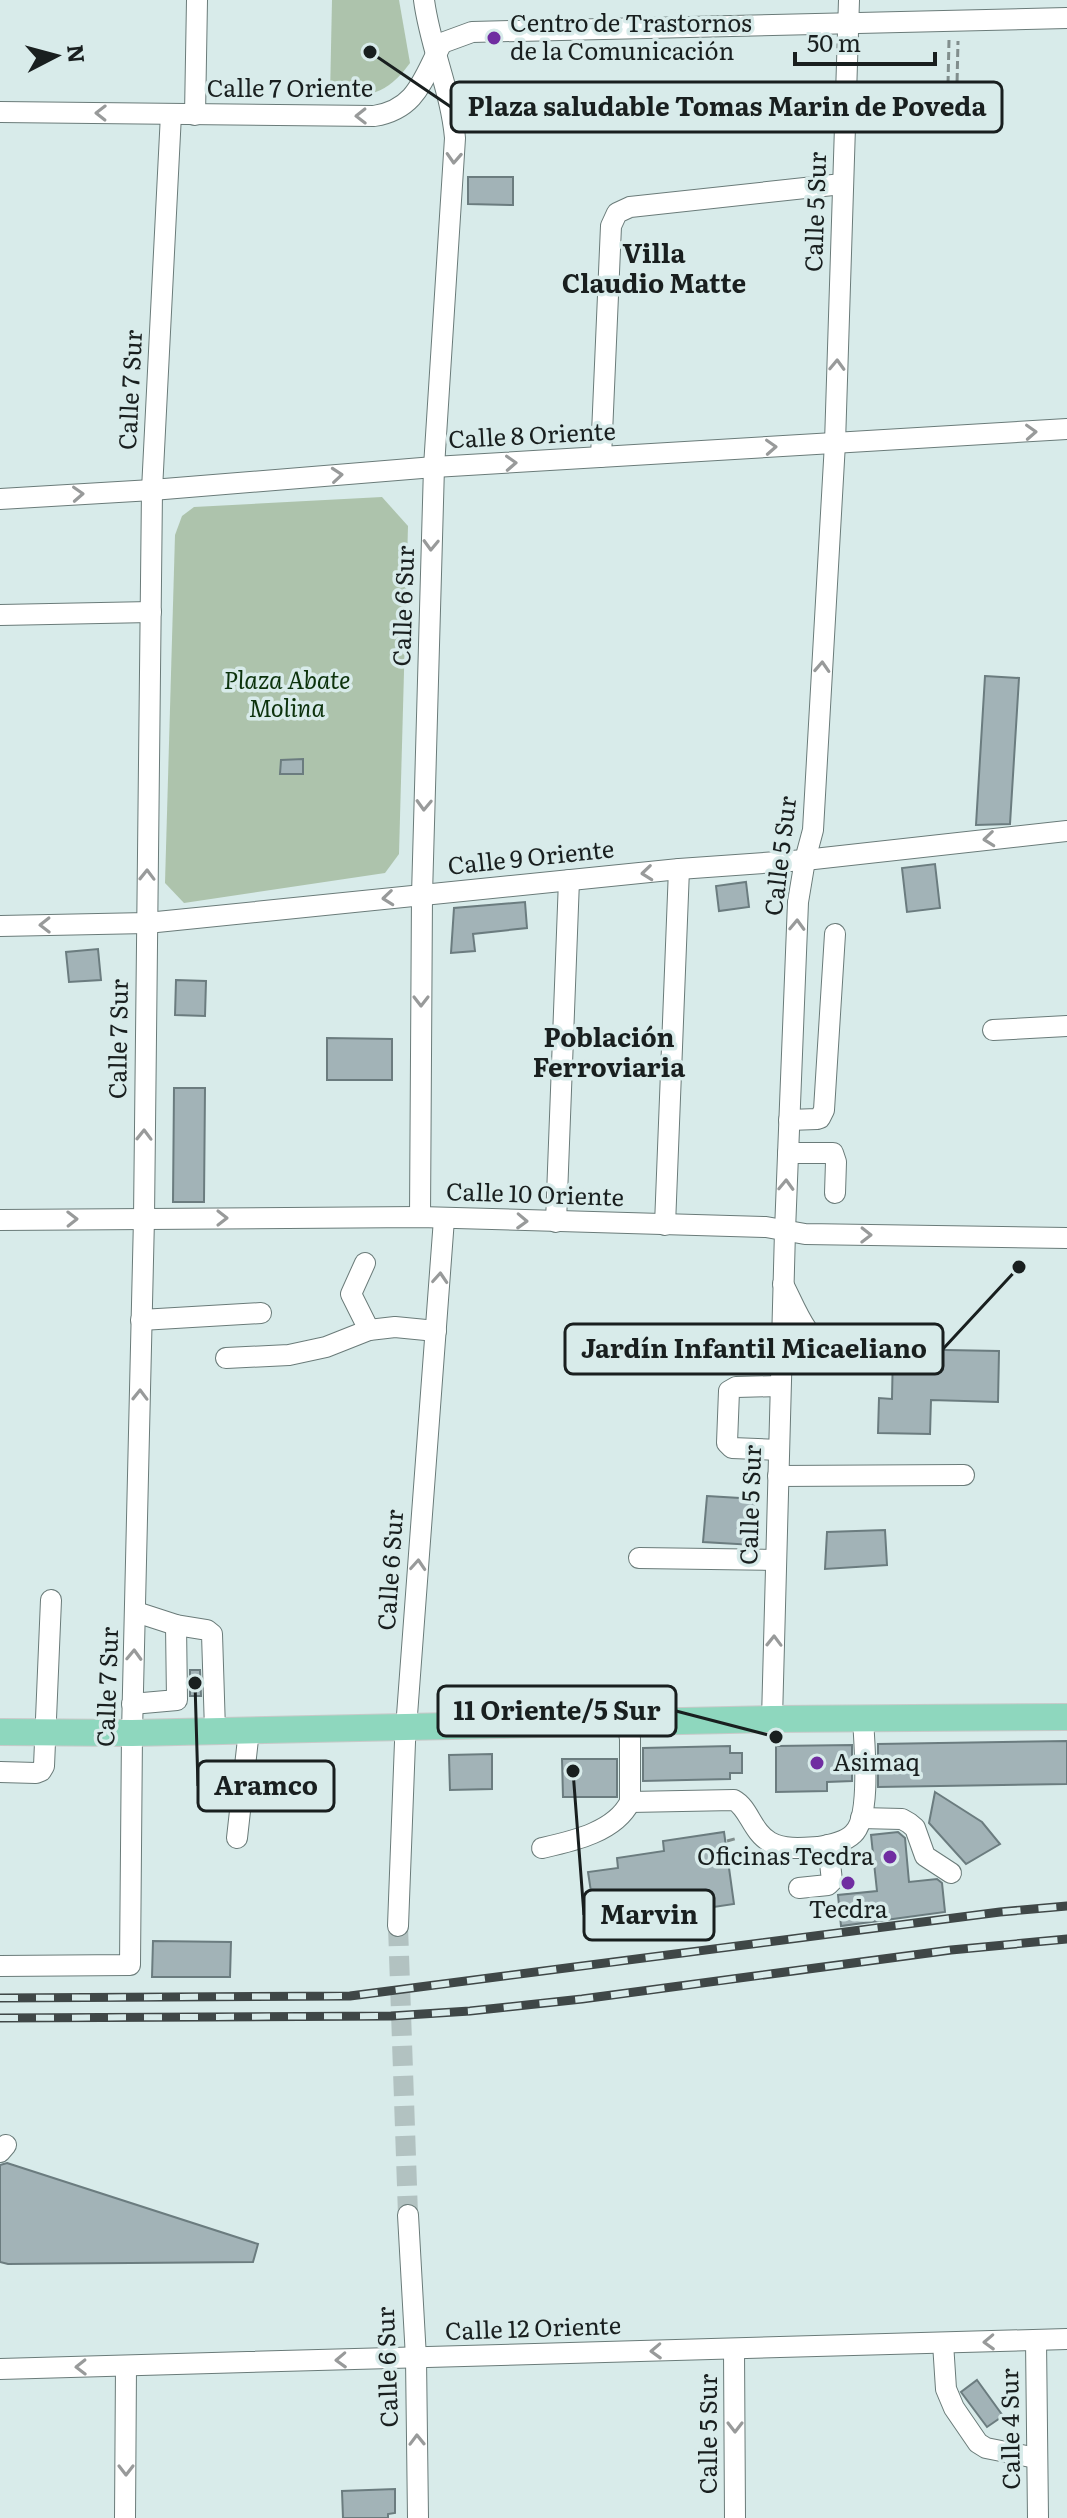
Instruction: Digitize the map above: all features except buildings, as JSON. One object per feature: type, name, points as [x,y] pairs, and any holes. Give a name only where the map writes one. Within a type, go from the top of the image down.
[{"type":"main road","points":[[0,1732],[132,1733],[627,1721],[1067,1717]]},
{"type":"street","points":[[195,115],[197,0]]},
{"type":"street","name":"Calle 6 Sur","points":[[420,1217],[422,895],[434,467],[455,138],[451,108],[435,54],[424,0]]},
{"type":"street","name":"Calle 5 Sur","points":[[772,1719],[783,1284],[798,902],[813,830],[835,443],[849,0]]},
{"type":"street","points":[[435,54],[442,43],[472,32],[1067,18]]},
{"type":"street","name":"Calle 7 Oriente","points":[[0,112],[384,115],[409,101],[423,82],[435,54]]},
{"type":"street","name":"Calle 7 Sur","points":[[0,1966],[130,1965],[132,1704],[144,1218],[152,490],[171,114]]},
{"type":"street","points":[[601,457],[611,226],[617,213],[630,207],[842,184]]},
{"type":"street","name":"Calle 8 Oriente","points":[[0,499],[434,467],[1067,429]]},
{"type":"street","points":[[0,615],[151,612]]},
{"type":"street","name":"Calle 9 Oriente","points":[[0,926],[147,923],[679,869],[805,860],[1067,831]]},
{"type":"street","points":[[665,1225],[679,869]]},
{"type":"street","points":[[556,1222],[569,880]]},
{"type":"street","points":[[789,1120],[817,1119],[824,1110],[835,934]]},
{"type":"street","points":[[993,1030],[1067,1026]]},
{"type":"street","points":[[788,1153],[833,1153],[836,1162],[835,1193]]},
{"type":"street","name":"Calle 10 Oriente","points":[[0,1220],[420,1217],[766,1227],[805,1234],[1067,1238]]},
{"type":"street","name":"Calle 6 Sur","points":[[398,1926],[406,1726],[444,1219]]},
{"type":"street","points":[[365,1263],[351,1294],[369,1330]]},
{"type":"street","points":[[783,1284],[809,1332],[827,1347],[838,1349],[875,1344]]},
{"type":"street","points":[[141,1320],[261,1313]]},
{"type":"street","points":[[226,1358],[289,1355],[326,1347],[369,1330],[395,1327],[436,1331]]},
{"type":"street","points":[[779,1450],[732,1448],[727,1443],[729,1391],[736,1387],[780,1386]]},
{"type":"street","points":[[778,1476],[964,1475]]},
{"type":"street","points":[[639,1558],[776,1560]]},
{"type":"street","points":[[0,1772],[41,1771],[44,1766],[51,1600]]},
{"type":"street","points":[[136,1612],[176,1625],[207,1630],[212,1634],[215,1730]]},
{"type":"street","points":[[176,1625],[177,1700]]},
{"type":"street","points":[[132,1704],[214,1699]]},
{"type":"street","points":[[630,1802],[734,1800],[741,1804],[745,1815],[762,1837],[772,1843],[798,1848],[828,1845],[853,1835],[861,1818],[865,1789],[863,1718]]},
{"type":"street","points":[[542,1848],[576,1840],[618,1819],[630,1802],[627,1721]]},
{"type":"street","points":[[237,1838],[249,1730]]},
{"type":"street","points":[[861,1818],[902,1819],[909,1823],[915,1828],[925,1856],[951,1873]]},
{"type":"street","points":[[799,1888],[828,1885],[832,1881],[828,1845]]},
{"type":"street","name":"Calle 6 Sur","points":[[408,2215],[416,2358],[418,2518]]},
{"type":"street","name":"Calle 12 Oriente","points":[[0,2369],[1067,2339]]},
{"type":"street","name":"Calle 4 Sur","points":[[1036,2340],[1038,2518]]},
{"type":"street","points":[[943,2343],[946,2389],[954,2408],[978,2443],[986,2448],[1036,2458]]},
{"type":"street","name":"Calle 5 Sur","points":[[734,2349],[735,2518]]},
{"type":"street","points":[[125,2518],[126,2366]]},
{"type":"path","points":[[954,20],[956,128],[947,128],[954,20]]},
{"type":"green space","points":[[332,0],[399,0],[410,63],[384,88],[366,94],[330,96]]},
{"type":"green space","name":"Plaza Abate Molina","points":[[382,497],[408,526],[399,854],[385,873],[184,903],[165,883],[175,535],[182,516],[194,507]]},
{"type":"tunnel","points":[[398,1926],[408,2215]]},
{"type":"railway","points":[[0,1998],[350,1996],[1067,1906]]},
{"type":"railway","points":[[0,2018],[391,2016],[470,2011],[951,1950],[1067,1939]]},
{"type":"place","name":"Centro de Trastornos de la Comunicación","points":[[494,38]]},
{"type":"place","name":"Plaza saludable Tomas Marin de Poveda","points":[[370,52]]},
{"type":"place","name":"Jardín Infantil Micaeliano","points":[[1019,1267]]},
{"type":"place","name":"Aramco","points":[[195,1683]]},
{"type":"place","name":"11 Oriente/5 Sur","points":[[776,1737]]},
{"type":"place","name":"Asimaq","points":[[817,1763]]},
{"type":"place","name":"Marvin","points":[[573,1771]]},
{"type":"place","name":"Oficinas Tecdra","points":[[890,1857]]},
{"type":"place","name":"Tecdra","points":[[848,1883]]},
{"type":"district","name":"Villa Claudio Matte","points":[[654,269]]},
{"type":"district","name":"Población Ferroviaria","points":[[609,1053]]}]
